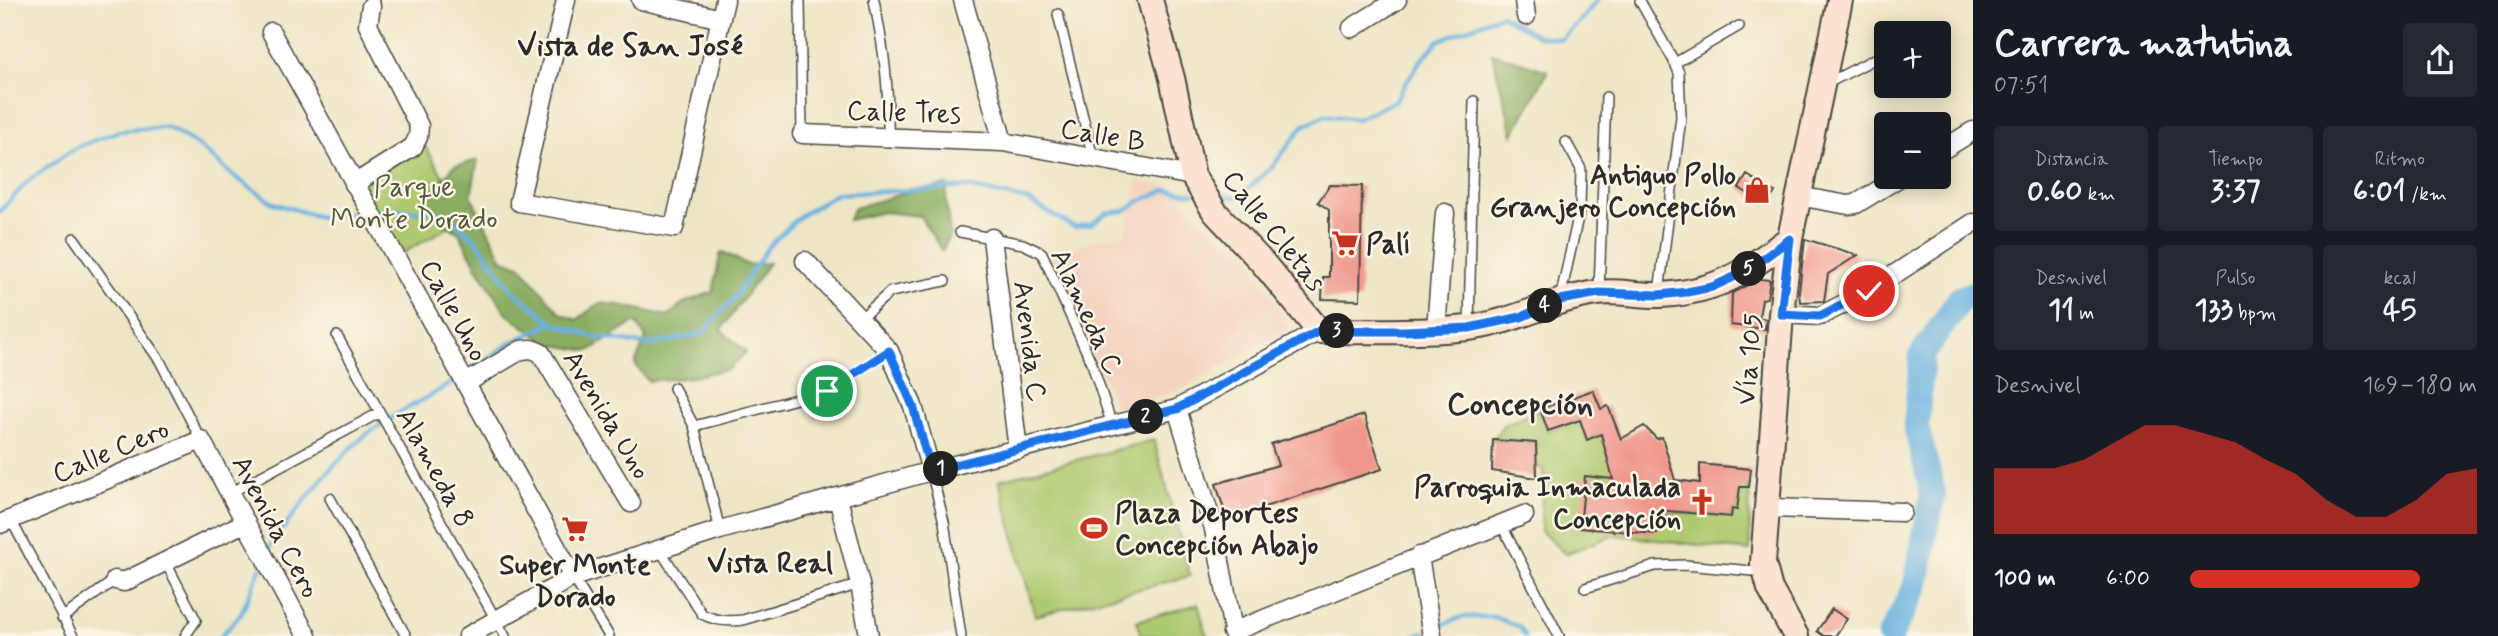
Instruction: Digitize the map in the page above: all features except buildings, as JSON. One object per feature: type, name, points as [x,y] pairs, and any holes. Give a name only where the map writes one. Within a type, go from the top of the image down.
[{"type":"street","points":[[566,0],[519,202],[674,228],[725,0]]},
{"type":"street","points":[[641,0],[721,19]]},
{"type":"street","points":[[964,0],[1003,142]]},
{"type":"street","name":"Calle Cletas","points":[[1150,0],[1172,78],[1193,176],[1215,212],[1264,263],[1319,331]]},
{"type":"street","points":[[1352,28],[1396,0]]},
{"type":"street","name":"Vía 105","points":[[1796,636],[1770,589],[1763,563],[1781,314],[1790,239],[1840,0]]},
{"type":"street","points":[[354,184],[413,147],[418,137],[419,126],[370,32],[368,25],[371,6]]},
{"type":"street","name":"Calle Uno","points":[[271,32],[573,577]]},
{"type":"street","points":[[1951,145],[1973,131]]},
{"type":"street","name":"Calle Tres","points":[[802,134],[1003,142]]},
{"type":"street","name":"Calle B","points":[[1003,142],[1193,176]]},
{"type":"street","points":[[1798,196],[1848,205],[1856,204],[1880,189]]},
{"type":"street","points":[[1436,329],[1446,213]]},
{"type":"street","points":[[1781,314],[1820,316],[1869,291],[1973,223]]},
{"type":"street","name":"Avenida C","points":[[992,238],[1018,450]]},
{"type":"street","points":[[468,636],[573,577],[720,530],[931,471],[1177,409],[1319,331],[1469,328],[1521,317],[1560,300],[1599,293],[1659,295],[1687,292],[1712,287],[1745,272],[1790,239]]},
{"type":"street","points":[[804,261],[889,351],[913,406],[931,471]]},
{"type":"street","name":"Avenida Uno","points":[[466,383],[521,350],[532,349],[541,353],[631,503]]},
{"type":"street","points":[[1177,409],[1214,529],[1233,634],[1524,515]]},
{"type":"street","name":"Avenida Cero","points":[[201,440],[307,636]]},
{"type":"street","name":"Calle Cero","points":[[6,522],[201,440]]},
{"type":"street","points":[[838,498],[860,584],[869,636]]},
{"type":"street","points":[[1767,508],[1902,512]]},
{"type":"street","points":[[115,580],[124,582],[246,522]]},
{"type":"street","points":[[1419,556],[1432,636]]},
{"type":"lane","points":[[800,0],[802,134]]},
{"type":"lane","points":[[874,0],[888,79],[888,136]]},
{"type":"lane","points":[[1640,1],[1679,74],[1681,117],[1659,295]]},
{"type":"lane","points":[[1058,14],[1093,159]]},
{"type":"lane","points":[[1675,63],[1739,26]]},
{"type":"lane","points":[[1822,86],[1874,59]]},
{"type":"lane","points":[[1599,293],[1606,97]]},
{"type":"lane","points":[[1469,328],[1474,101]]},
{"type":"lane","points":[[1560,300],[1580,208],[1581,169],[1566,142]]},
{"type":"lane","name":"Alameda C","points":[[960,232],[1023,244],[1042,253],[1091,364],[1112,425]]},
{"type":"lane","points":[[74,239],[160,360],[201,440]]},
{"type":"lane","points":[[860,319],[890,292],[945,281]]},
{"type":"lane","name":"Alameda 8","points":[[337,336],[505,636]]},
{"type":"lane","points":[[694,426],[827,391],[889,351]]},
{"type":"lane","points":[[674,388],[694,426],[720,530]]},
{"type":"lane","points":[[229,493],[379,413]]},
{"type":"lane","points":[[931,471],[944,522],[961,636]]},
{"type":"lane","points":[[330,498],[406,636]]},
{"type":"lane","points":[[6,522],[73,636]]},
{"type":"lane","points":[[1500,523],[1559,636]]},
{"type":"lane","points":[[660,550],[702,614],[711,619],[728,622],[743,620],[860,584]]},
{"type":"lane","points":[[165,561],[196,620],[185,636]]},
{"type":"lane","points":[[1585,588],[1655,566],[1685,565],[1765,572]]},
{"type":"lane","points":[[573,577],[609,636]]},
{"type":"lane","points":[[62,618],[115,580]]},
{"type":"shaded area","points":[[1138,181],[1175,188],[1196,218],[1249,256],[1289,329],[1175,392],[1117,409],[1052,258],[1098,238],[1125,235]]},
{"type":"green space","points":[[1492,53],[1548,71],[1513,135]]},
{"type":"green space","name":"Parque Monte Dorado","points":[[424,145],[467,216],[400,255],[364,187],[368,180]]},
{"type":"green space","points":[[478,160],[471,196],[503,260],[520,265],[560,313],[577,320],[599,303],[668,316],[683,303],[713,292],[720,255],[723,252],[748,265],[769,263],[721,330],[746,352],[729,369],[685,378],[648,381],[635,364],[646,338],[636,322],[589,351],[548,344],[507,314],[459,233],[445,224],[425,201],[454,166]]},
{"type":"green space","points":[[947,185],[950,235],[942,251],[920,216],[884,212],[848,220],[854,208],[904,193]]},
{"type":"green space","points":[[1540,409],[1548,431],[1580,420],[1587,440],[1601,434],[1606,448],[1665,511],[1731,517],[1732,509],[1737,509],[1739,495],[1733,486],[1749,487],[1750,551],[1615,535],[1565,554],[1541,531],[1543,468],[1536,468],[1536,443],[1493,440],[1503,425]]},
{"type":"green space","name":"Plaza Deportes Concepción Abajo","points":[[1154,440],[1190,576],[1035,616],[999,480]]},
{"type":"green space","points":[[1198,604],[1207,636],[1141,636],[1137,621]]},
{"type":"waterway","points":[[1216,195],[1239,197],[1273,166],[1303,126],[1325,115],[1357,119],[1395,101],[1418,64],[1438,41],[1501,15],[1538,36],[1561,39],[1597,0]]},
{"type":"waterway","points":[[0,211],[29,180],[75,148],[119,131],[167,127],[199,146],[235,177],[273,203],[320,217],[365,212]]},
{"type":"waterway","points":[[374,211],[389,209],[443,213],[477,241],[512,290],[553,323],[595,337],[649,345],[702,334],[735,297],[768,247],[800,216],[836,194],[968,187],[1027,200],[1074,227],[1092,224],[1106,213],[1125,211],[1166,190],[1193,193]]},
{"type":"waterway","points":[[1890,636],[1915,588],[1933,493],[1916,426],[1922,355],[1960,299],[1973,294]]},
{"type":"waterway","points":[[466,373],[512,342],[553,323]]},
{"type":"waterway","points":[[267,553],[273,541],[317,485],[353,446],[388,419],[459,378]]},
{"type":"waterway","points":[[221,636],[241,614],[262,565]]},
{"type":"waterway","points":[[1439,626],[1462,617],[1494,617],[1520,627],[1525,636]]},
{"type":"waterway","points":[[1415,636],[1425,632]]},
{"type":"place","name":"Antiguo Pollo Granjero Concepción","points":[[1757,190]]},
{"type":"place","name":"Palí","points":[[1345,243]]},
{"type":"place","name":"Parroquia Inmaculada Concepción","points":[[1702,502]]},
{"type":"place","name":"Plaza Deportes Concepción Abajo","points":[[1094,528]]},
{"type":"place","name":"Super Monte Dorado","points":[[575,529]]},
{"type":"district","name":"Vista de San José","points":[[630,45]]},
{"type":"district","name":"Concepción","points":[[1520,403]]},
{"type":"district","name":"Vista Real","points":[[770,562]]},
{"type":"route","points":[[827,391],[889,351],[913,406],[931,471],[1177,409],[1319,331],[1469,328],[1521,317],[1560,300],[1599,293],[1659,295],[1687,292],[1712,287],[1745,272],[1790,239],[1781,314],[1820,316],[1869,291]]}]
